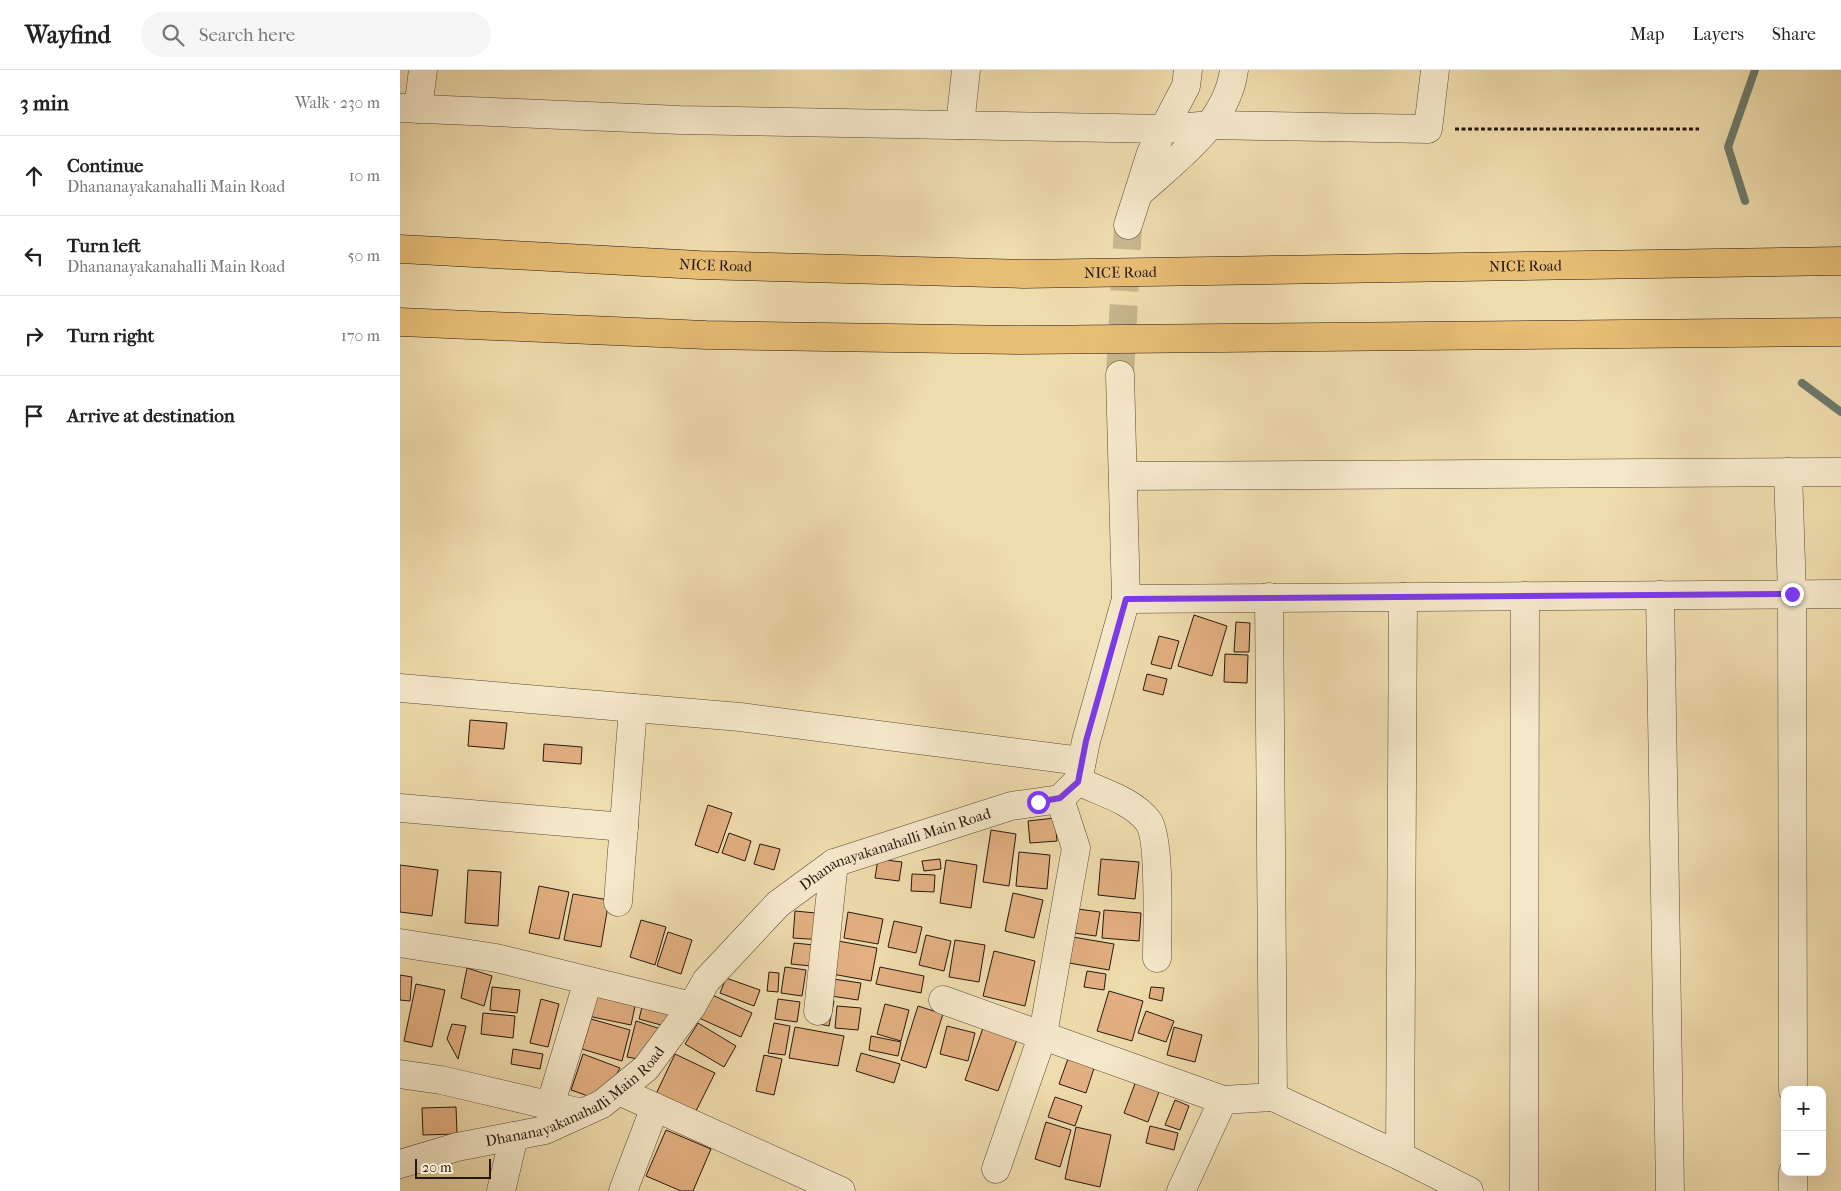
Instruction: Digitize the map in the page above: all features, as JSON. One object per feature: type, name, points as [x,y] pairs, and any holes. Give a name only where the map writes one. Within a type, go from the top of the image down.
[{"type":"highway","name":"NICE Road","points":[[400,249],[699,265],[1023,274],[1841,261]]},
{"type":"highway","points":[[400,322],[706,335],[1022,340],[1841,332]]},
{"type":"street","points":[[423,70],[409,108],[680,120],[1166,129],[1211,125],[1428,129],[1436,70]]},
{"type":"street","points":[[960,125],[966,70]]},
{"type":"street","points":[[1128,225],[1136,196],[1152,153],[1166,129],[1186,86],[1188,70]]},
{"type":"street","points":[[1136,196],[1211,125],[1232,82],[1234,70]]},
{"type":"street","points":[[996,1169],[1043,1034],[1076,848],[1073,780],[1126,599],[1120,375]]},
{"type":"street","points":[[1788,472],[1792,594],[1793,1086]]},
{"type":"street","points":[[1123,476],[1841,472]]},
{"type":"street","points":[[1126,599],[1841,594]]},
{"type":"street","points":[[1660,595],[1670,1191]]},
{"type":"street","points":[[1524,1191],[1525,596]]},
{"type":"street","points":[[1269,597],[1273,1097]]},
{"type":"street","points":[[1400,1156],[1403,597]]},
{"type":"street","points":[[400,688],[740,717],[1073,780],[1127,804],[1149,822],[1155,843],[1158,958]]},
{"type":"street","points":[[618,902],[633,708]]},
{"type":"street","name":"Dhananayakanahalli Main Road","points":[[400,1164],[457,1147],[545,1130],[602,1104],[646,1068],[692,1006],[706,981],[778,904],[834,863],[1011,806],[1073,780]]},
{"type":"street","points":[[400,808],[624,827]]},
{"type":"street","points":[[818,1011],[834,863]]},
{"type":"street","points":[[400,943],[496,958],[692,1006]]},
{"type":"street","points":[[550,1106],[588,981]]},
{"type":"street","points":[[943,1000],[1043,1034],[1223,1100],[1273,1097],[1400,1156],[1468,1191]]},
{"type":"street","points":[[400,1074],[441,1080],[582,1113]]},
{"type":"street","points":[[618,1091],[841,1191]]},
{"type":"street","points":[[1181,1191],[1223,1100]]},
{"type":"street","points":[[623,1191],[655,1107]]},
{"type":"street","points":[[501,1191],[514,1136]]},
{"type":"street","points":[[1793,1176],[1793,1191]]},
{"type":"path","points":[[1428,129],[1699,129]]},
{"type":"building","points":[[1194,615],[1227,626],[1212,676],[1178,666]]},
{"type":"building","points":[[1236,622],[1250,623],[1249,652],[1234,652]]},
{"type":"building","points":[[1159,636],[1179,641],[1171,669],[1151,664]]},
{"type":"building","points":[[1225,654],[1248,655],[1247,683],[1224,682]]},
{"type":"building","points":[[1147,674],[1167,679],[1163,695],[1143,690]]},
{"type":"building","points":[[470,720],[507,723],[504,749],[468,746]]},
{"type":"building","points":[[544,744],[582,747],[581,764],[543,761]]},
{"type":"building","points":[[708,805],[732,813],[718,853],[695,845]]},
{"type":"building","points":[[1055,818],[1057,841],[1030,843],[1028,821]]},
{"type":"building","points":[[991,830],[1016,834],[1009,886],[983,882]]},
{"type":"building","points":[[729,833],[751,841],[745,861],[722,853]]},
{"type":"building","points":[[760,844],[780,849],[774,870],[754,864]]},
{"type":"building","points":[[1019,852],[1050,855],[1047,889],[1016,886]]},
{"type":"building","points":[[878,859],[902,862],[899,881],[875,878]]},
{"type":"building","points":[[940,859],[941,869],[924,871],[922,861]]},
{"type":"building","points":[[1101,859],[1139,862],[1135,899],[1098,895]]},
{"type":"building","points":[[946,860],[977,865],[971,908],[940,903]]},
{"type":"building","points":[[400,865],[438,870],[432,916],[400,912]]},
{"type":"building","points":[[468,870],[501,872],[498,926],[465,923]]},
{"type":"building","points":[[912,874],[935,875],[934,892],[911,891]]},
{"type":"building","points":[[539,886],[569,892],[559,939],[529,933]]},
{"type":"building","points":[[1013,893],[1043,900],[1034,938],[1005,931]]},
{"type":"building","points":[[573,894],[609,900],[601,947],[564,940]]},
{"type":"building","points":[[1078,909],[1100,912],[1096,936],[1074,933]]},
{"type":"building","points":[[1104,910],[1141,913],[1139,941],[1102,938]]},
{"type":"building","points":[[795,911],[826,914],[824,940],[793,938]]},
{"type":"building","points":[[848,912],[883,919],[878,944],[844,938]]},
{"type":"building","points":[[641,920],[666,927],[655,965],[630,957]]},
{"type":"building","points":[[894,921],[922,927],[916,953],[888,947]]},
{"type":"building","points":[[668,932],[692,940],[681,974],[657,966]]},
{"type":"building","points":[[926,935],[951,941],[944,971],[919,965]]},
{"type":"building","points":[[1073,937],[1114,944],[1109,970],[1069,963]]},
{"type":"building","points":[[955,940],[985,945],[979,982],[949,977]]},
{"type":"building","points":[[838,941],[877,948],[871,981],[832,974]]},
{"type":"building","points":[[794,943],[814,945],[811,966],[791,964]]},
{"type":"building","points":[[994,951],[1035,961],[1025,1006],[983,996]]},
{"type":"building","points":[[785,967],[806,970],[802,996],[781,993]]},
{"type":"building","points":[[880,967],[924,976],[921,993],[876,984]]},
{"type":"building","points":[[467,968],[492,976],[484,1006],[461,998]]},
{"type":"building","points":[[1087,971],[1106,974],[1104,990],[1084,987]]},
{"type":"building","points":[[769,972],[779,973],[778,992],[767,991]]},
{"type":"building","points":[[400,975],[412,977],[410,1001],[400,1000]]},
{"type":"building","points":[[726,978],[760,990],[754,1006],[720,993]]},
{"type":"building","points":[[833,979],[861,983],[858,1000],[831,996]]},
{"type":"building","points":[[416,984],[445,990],[432,1047],[404,1041]]},
{"type":"building","points":[[492,987],[520,990],[517,1013],[490,1010]]},
{"type":"building","points":[[1151,987],[1164,988],[1162,1001],[1149,998]]},
{"type":"building","points":[[594,988],[637,997],[631,1025],[588,1016]]},
{"type":"building","points":[[1109,991],[1143,1001],[1132,1041],[1097,1031]]},
{"type":"building","points":[[710,994],[752,1013],[741,1037],[699,1018]]},
{"type":"building","points":[[541,999],[559,1004],[548,1047],[530,1043]]},
{"type":"building","points":[[778,999],[800,1002],[797,1022],[775,1019]]},
{"type":"building","points":[[824,1000],[834,1001],[829,1026],[819,1024]]},
{"type":"building","points":[[643,1003],[683,1014],[672,1028],[639,1019]]},
{"type":"building","points":[[885,1004],[909,1010],[901,1041],[877,1034]]},
{"type":"building","points":[[837,1006],[861,1008],[858,1030],[835,1028]]},
{"type":"building","points":[[918,1006],[943,1014],[926,1068],[901,1060]]},
{"type":"building","points":[[1146,1011],[1174,1021],[1166,1042],[1138,1033]]},
{"type":"building","points":[[483,1013],[515,1016],[513,1038],[481,1034]]},
{"type":"building","points":[[591,1019],[630,1030],[622,1061],[582,1049]]},
{"type":"building","points":[[636,1021],[670,1032],[649,1061],[627,1057]]},
{"type":"building","points":[[698,1023],[736,1046],[724,1067],[685,1044]]},
{"type":"building","points":[[774,1023],[790,1026],[785,1055],[768,1053]]},
{"type":"building","points":[[452,1024],[466,1026],[458,1059],[447,1039]]},
{"type":"building","points":[[984,1025],[1018,1037],[998,1091],[965,1080]]},
{"type":"building","points":[[947,1026],[975,1033],[968,1061],[940,1054]]},
{"type":"building","points":[[795,1027],[844,1036],[838,1066],[789,1058]]},
{"type":"building","points":[[1174,1027],[1202,1035],[1195,1062],[1167,1055]]},
{"type":"building","points":[[871,1036],[901,1042],[898,1056],[869,1050]]},
{"type":"building","points":[[513,1049],[543,1054],[540,1069],[511,1064]]},
{"type":"building","points":[[861,1053],[900,1064],[894,1083],[856,1071]]},
{"type":"building","points":[[1070,1053],[1096,1062],[1086,1093],[1059,1084]]},
{"type":"building","points":[[583,1054],[620,1068],[602,1101],[571,1090]]},
{"type":"building","points":[[675,1054],[715,1073],[695,1113],[656,1094]]},
{"type":"building","points":[[764,1055],[782,1059],[774,1095],[756,1091]]},
{"type":"building","points":[[1136,1081],[1160,1089],[1148,1122],[1124,1113]]},
{"type":"building","points":[[1055,1097],[1082,1106],[1075,1126],[1048,1117]]},
{"type":"building","points":[[1175,1100],[1189,1106],[1180,1130],[1165,1125]]},
{"type":"building","points":[[456,1107],[457,1134],[423,1135],[422,1108]]},
{"type":"building","points":[[1046,1122],[1071,1130],[1060,1167],[1035,1159]]},
{"type":"building","points":[[1150,1126],[1178,1133],[1174,1150],[1146,1143]]},
{"type":"building","points":[[1076,1127],[1111,1135],[1100,1187],[1065,1179]]},
{"type":"building","points":[[666,1130],[711,1149],[693,1191],[681,1191],[646,1176]]},
{"type":"waterway","points":[[1745,201],[1728,147],[1755,70]]},
{"type":"waterway","points":[[1802,383],[1841,412]]},
{"type":"tunnel","points":[[1120,375],[1128,225]]},
{"type":"route","points":[[1038,802],[1060,798],[1078,782],[1086,741],[1126,599],[1792,594]]}]
